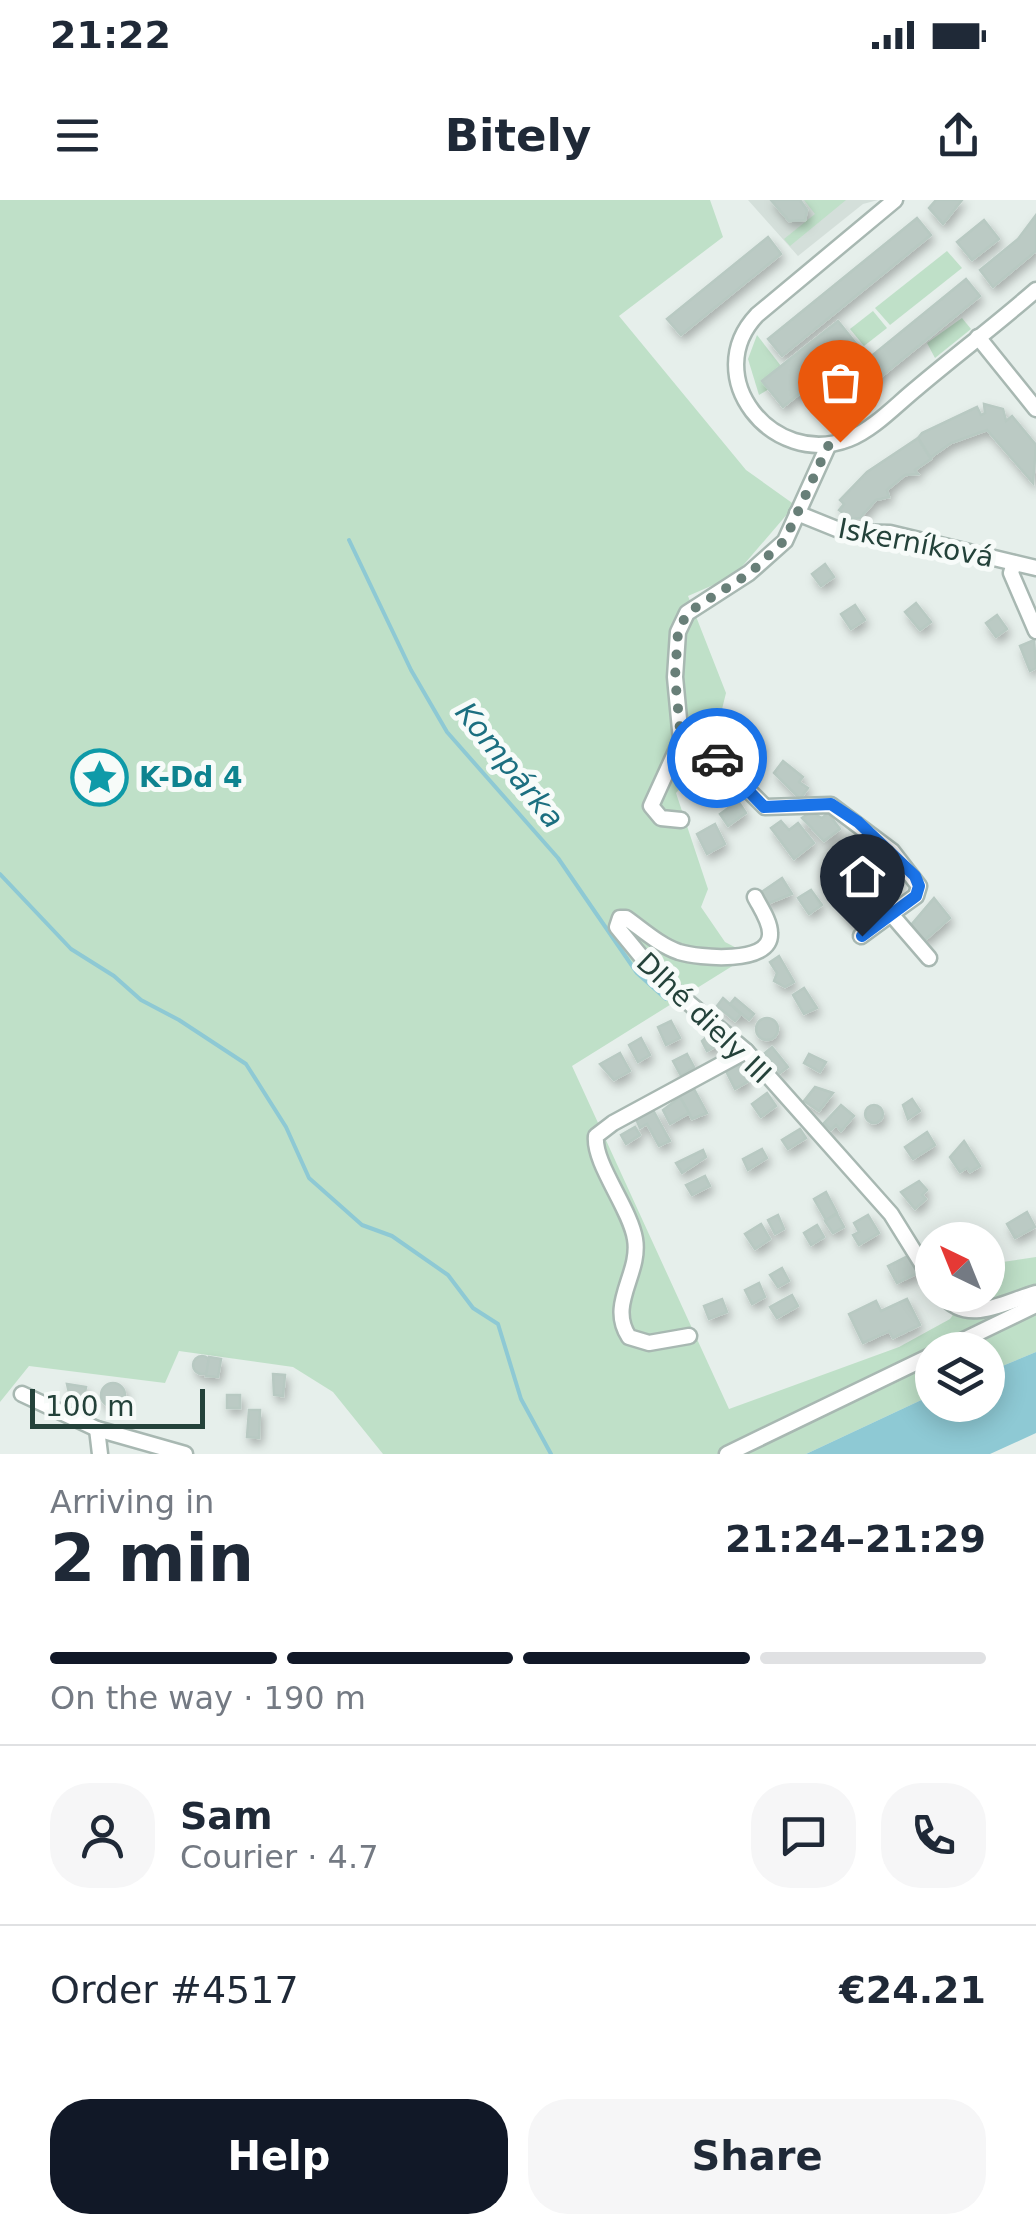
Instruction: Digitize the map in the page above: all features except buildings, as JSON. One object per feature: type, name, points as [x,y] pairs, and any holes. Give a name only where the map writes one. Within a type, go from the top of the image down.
[{"type":"street","points":[[894,200],[766,306],[744,330],[736,354],[740,383],[754,415],[770,432],[802,445],[828,446],[867,429],[1036,290]]},
{"type":"street","points":[[978,337],[1036,409]]},
{"type":"street","points":[[681,820],[661,818],[651,806],[681,740],[675,677],[678,632],[687,613],[750,573],[785,540],[828,446]]},
{"type":"street","name":"Iskerníková","points":[[797,513],[844,532],[890,534],[1036,568]]},
{"type":"street","points":[[1014,563],[1011,573],[1036,631]]},
{"type":"street","points":[[681,740],[710,752],[764,807],[831,804],[892,851],[919,886],[916,896],[862,936]]},
{"type":"street","name":"Dlhé diely III","points":[[754,897],[770,932],[769,940],[762,949],[736,957],[680,952],[626,918],[617,922],[624,941],[658,978],[746,1050],[800,1118],[891,1214],[915,1253]]},
{"type":"street","points":[[891,914],[929,958]]},
{"type":"street","points":[[688,1336],[648,1343],[629,1337],[620,1324],[622,1297],[636,1242],[625,1206],[595,1144],[596,1136],[746,1050]]},
{"type":"street","points":[[1005,1302],[1036,1293]]},
{"type":"street","points":[[980,1332],[1036,1305]]},
{"type":"street","points":[[727,1454],[915,1363]]},
{"type":"street","points":[[22,1394],[97,1429],[185,1454]]},
{"type":"street","points":[[97,1429],[100,1454]]},
{"type":"shaded area","points":[[748,200],[878,200],[863,204],[798,256]]},
{"type":"green space","points":[[0,200],[710,200],[723,237],[619,316],[746,470],[795,505],[734,576],[688,596],[726,693],[710,757],[676,793],[708,889],[701,907],[725,942],[750,955],[572,1066],[729,1409],[915,1338],[915,1403],[806,1454],[383,1454],[333,1392],[293,1367],[179,1351],[165,1383],[29,1366],[0,1402]]},
{"type":"green space","points":[[804,200],[846,200],[790,246],[784,239],[815,214]]},
{"type":"green space","points":[[947,251],[962,268],[890,325],[875,308]]},
{"type":"green space","points":[[873,311],[887,328],[864,346],[850,329]]},
{"type":"green space","points":[[962,318],[971,329],[935,358],[927,343]]},
{"type":"green space","points":[[757,335],[781,366],[769,389],[759,395],[748,359]]},
{"type":"green space","points":[[1036,1257],[1036,1352],[1005,1365],[1005,1332],[926,1332],[955,1312],[1005,1312],[1005,1262]]},
{"type":"water","points":[[1036,1352],[1036,1433],[990,1454],[806,1454],[915,1403],[915,1422],[1005,1422],[1005,1365]]},
{"type":"waterway","name":"Kompárka","points":[[349,540],[411,670],[447,732],[558,858],[637,973],[666,999]]},
{"type":"waterway","points":[[0,874],[71,949],[114,976],[141,1000],[246,1064],[286,1127],[309,1178],[362,1225],[392,1236],[448,1275],[473,1308],[498,1324],[521,1399],[551,1454]]},
{"type":"way so far","points":[[717,758],[681,740],[675,677],[678,632],[687,613],[750,573],[785,540],[794,526],[809,480],[827,454],[828,446],[840,442]]},
{"type":"place","name":"K-Dd 4","points":[[100,777]]},
{"type":"route","points":[[717,758],[753,800],[764,807],[831,804],[892,851],[915,876],[919,886],[916,896],[862,936]]}]
